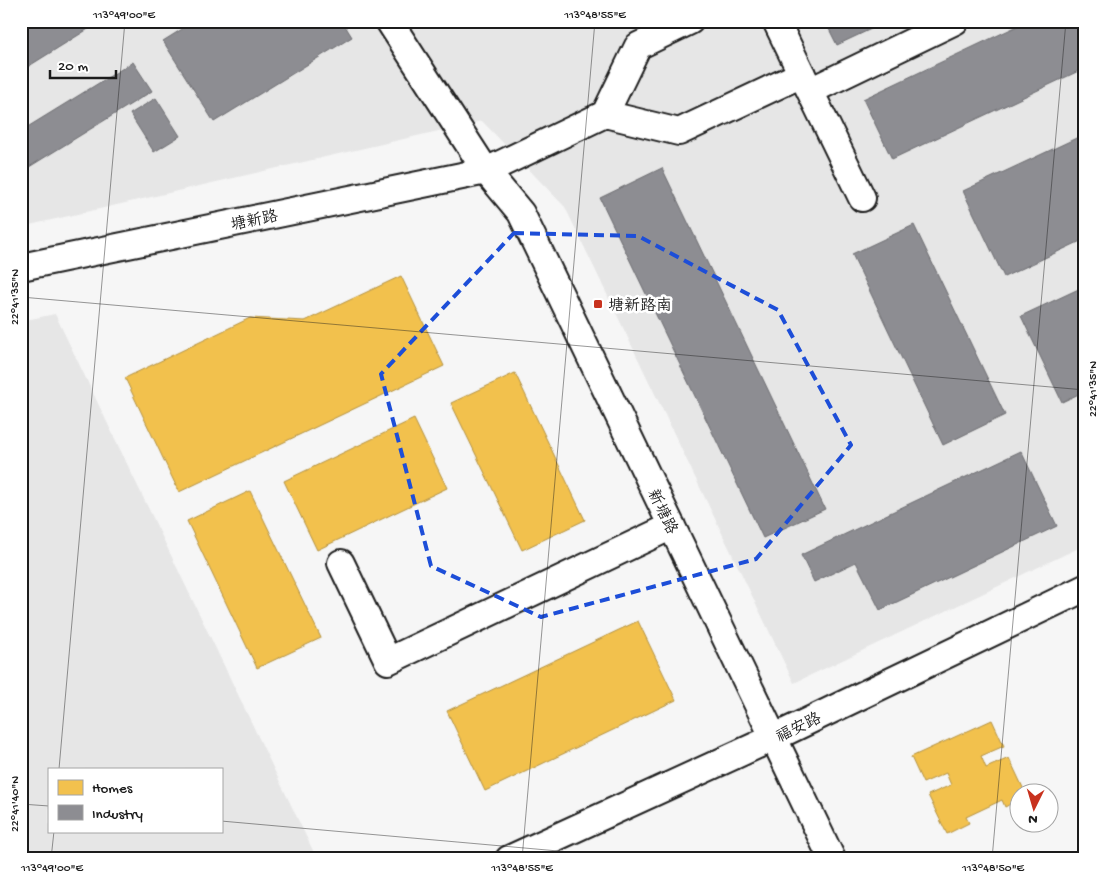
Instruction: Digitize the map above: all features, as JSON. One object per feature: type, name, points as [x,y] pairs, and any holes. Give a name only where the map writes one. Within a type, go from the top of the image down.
[{"type":"street","name":"新塘路","points":[[389,21],[486,170],[521,213],[775,737],[832,859]]},
{"type":"street","points":[[690,21],[638,46],[605,114],[679,132],[955,21]]},
{"type":"street","points":[[776,21],[862,198]]},
{"type":"street","name":"塘新路","points":[[23,263],[486,170],[605,114]]},
{"type":"street","points":[[341,564],[388,661],[672,526]]},
{"type":"street","name":"福安路","points":[[509,859],[775,737],[1085,588]]},
{"type":"highlighted area","points":[[514,233],[638,236],[778,310],[851,445],[756,559],[541,617],[431,566],[381,374]]},
{"type":"shaded area","points":[[21,21],[1085,21],[1085,545],[794,683],[565,207],[482,121],[21,227]]},
{"type":"shaded area","points":[[55,314],[317,859],[21,859],[21,321]]},
{"type":"building: Homes","points":[[401,276],[444,366],[179,492],[125,378],[250,318],[305,321]]},
{"type":"building: Homes","points":[[515,373],[585,520],[522,550],[451,403]]},
{"type":"building: Homes","points":[[414,419],[447,488],[317,550],[284,481]]},
{"type":"building: Homes","points":[[250,491],[321,638],[257,668],[187,521]]},
{"type":"building: Homes","points":[[638,621],[676,700],[485,791],[447,711]]},
{"type":"building: Homes","points":[[992,720],[1004,746],[981,756],[986,768],[1009,758],[1020,782],[1008,782],[1008,805],[1005,807],[1002,800],[966,817],[969,823],[947,834],[928,795],[951,785],[946,773],[923,783],[911,757]]},
{"type":"building: Industry","points":[[21,21],[101,21],[21,71]]},
{"type":"building: Industry","points":[[195,21],[342,21],[352,37],[214,122],[163,41]]},
{"type":"building: Industry","points":[[825,21],[888,21],[837,45]]},
{"type":"building: Industry","points":[[1028,21],[1085,21],[1085,68],[892,159],[863,99]]},
{"type":"building: Industry","points":[[133,62],[152,91],[21,172],[21,131]]},
{"type":"building: Industry","points":[[156,98],[180,136],[154,152],[130,114]]},
{"type":"building: Industry","points":[[1085,134],[1085,239],[1004,277],[963,191]]},
{"type":"building: Industry","points":[[662,168],[825,509],[763,538],[600,198]]},
{"type":"building: Industry","points":[[914,225],[1005,415],[943,445],[852,254]]},
{"type":"building: Industry","points":[[1085,286],[1085,391],[1062,402],[1021,316]]},
{"type":"building: Industry","points":[[1021,451],[1057,526],[880,610],[856,562],[814,582],[801,555]]},
{"type":"place","name":"塘新路南","points":[[598,304]]}]
